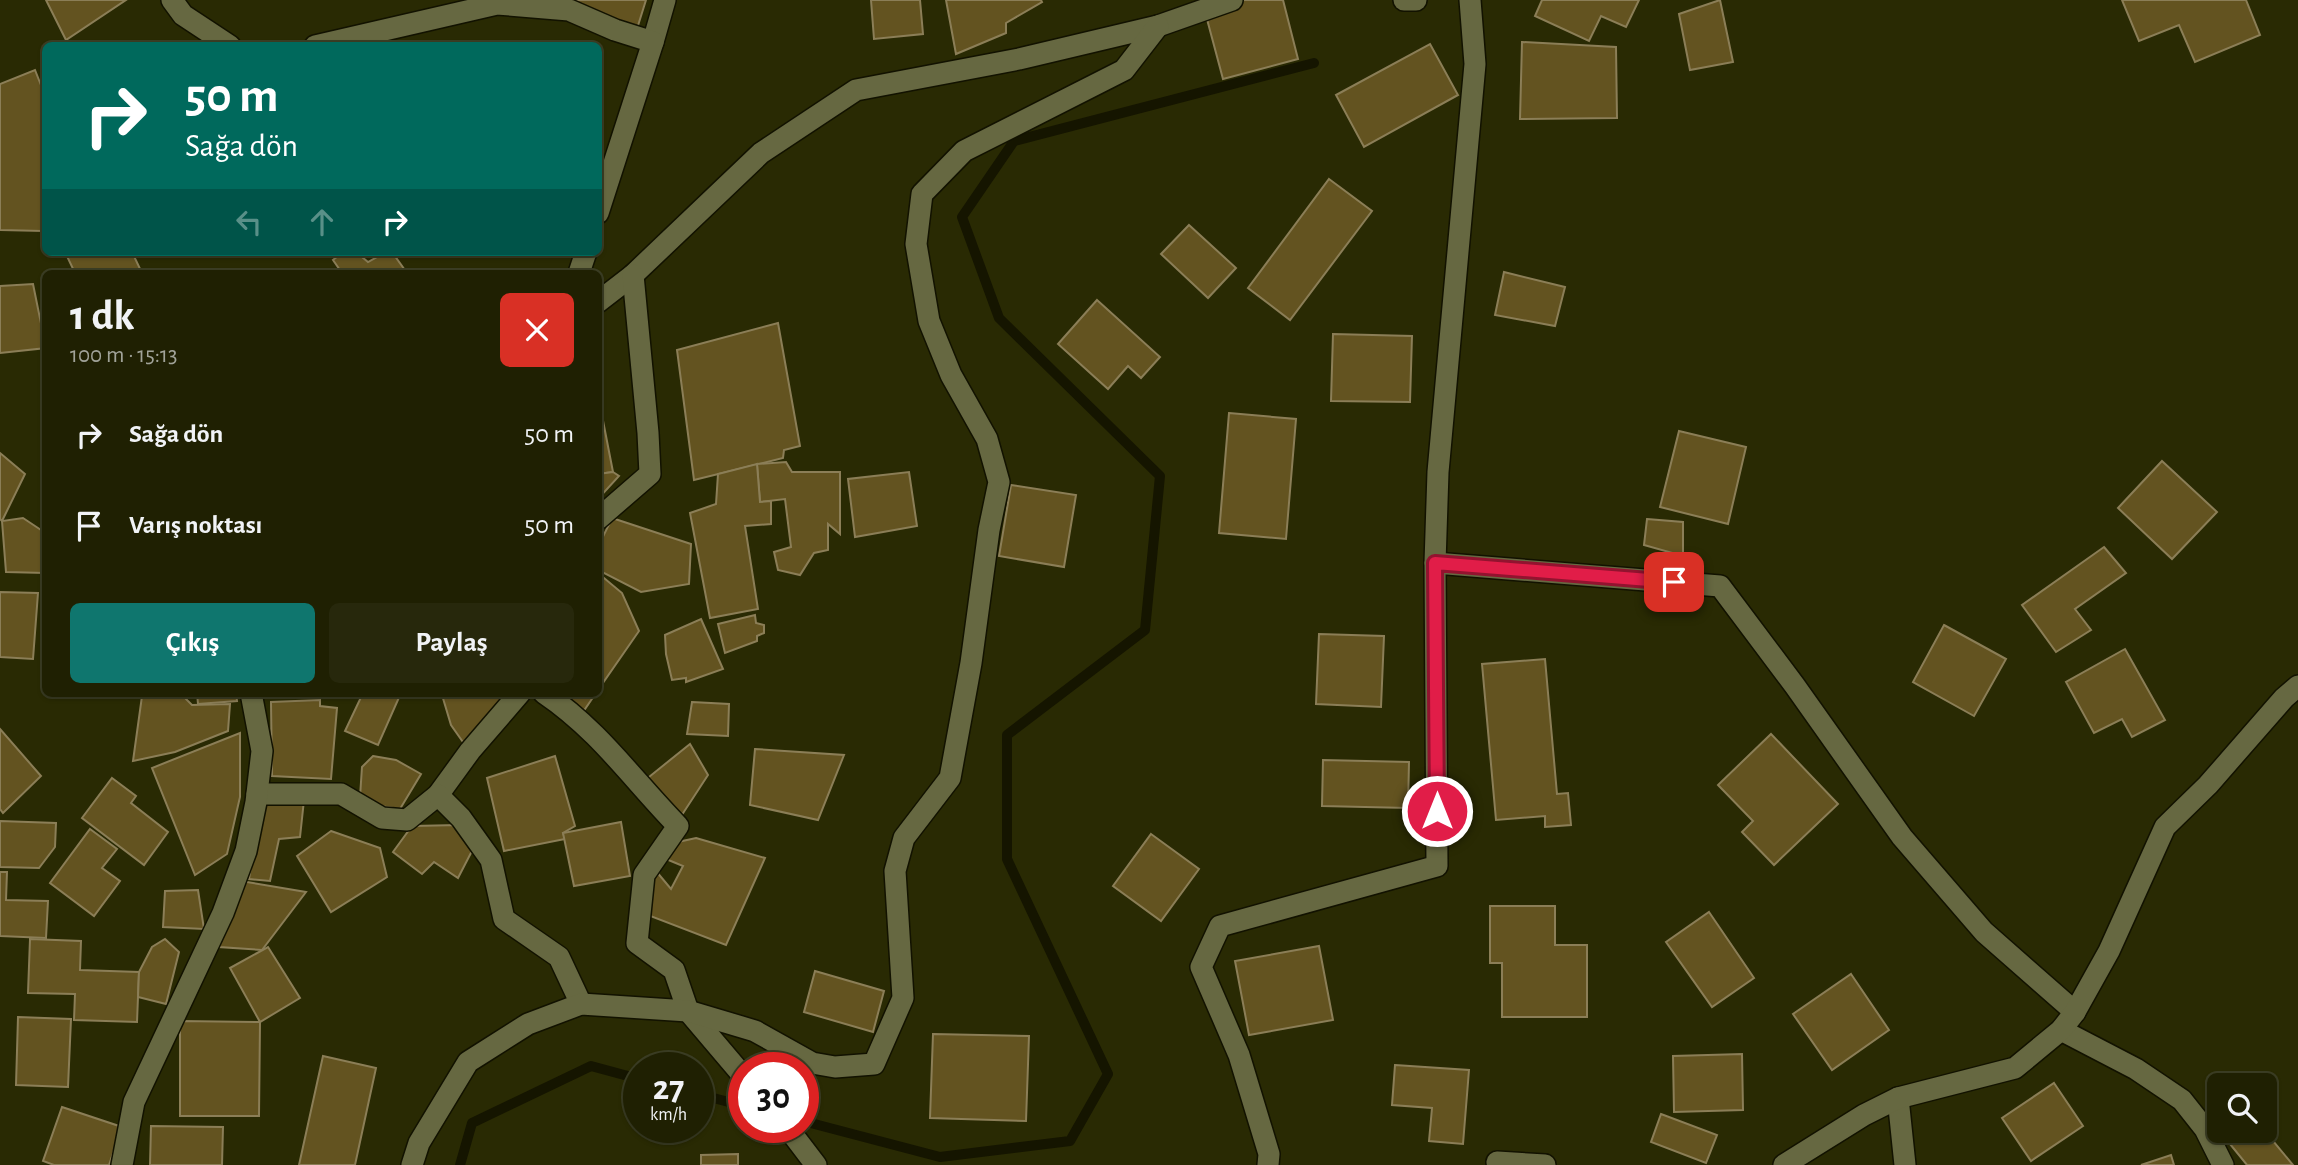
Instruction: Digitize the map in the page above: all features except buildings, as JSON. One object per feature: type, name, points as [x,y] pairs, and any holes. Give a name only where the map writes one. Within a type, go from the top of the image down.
[{"type":"street","points":[[172,0],[183,15],[224,42]]},
{"type":"street","points":[[602,201],[665,0]]},
{"type":"street","points":[[602,299],[633,275],[761,153],[856,90],[1019,59],[1158,26],[1232,0]]},
{"type":"street","points":[[1404,0],[1416,0]]},
{"type":"street","points":[[1268,1165],[1269,1154],[1239,1055],[1201,967],[1220,926],[1437,866],[1435,563],[1438,472],[1475,64],[1470,0]]},
{"type":"street","points":[[333,42],[497,4],[569,10],[615,30],[653,42]]},
{"type":"street","points":[[412,1165],[419,1143],[468,1062],[528,1024],[581,1004],[688,1011],[755,1031],[812,1063],[835,1068],[874,1064],[903,998],[895,871],[904,838],[950,778],[999,482],[987,439],[951,375],[929,321],[916,244],[922,194],[964,151],[1124,70],[1158,26]]},
{"type":"street","points":[[379,42],[392,29]]},
{"type":"street","points":[[602,516],[650,474],[633,275]]},
{"type":"street","points":[[1435,563],[1720,586],[1781,666],[1902,837],[1984,932],[2075,1012]]},
{"type":"street","points":[[1784,1165],[1864,1115],[1898,1098],[2015,1068],[2061,1030],[2075,1012],[2109,951],[2165,827],[2208,785],[2284,698],[2298,686]]},
{"type":"street","points":[[122,1165],[134,1102],[223,913],[246,851],[262,751],[252,697]]},
{"type":"street","points":[[257,794],[341,794],[382,818],[407,820],[438,795],[470,751],[517,697]]},
{"type":"street","points":[[550,697],[571,712],[601,740],[678,827],[644,875],[637,943],[674,970],[688,1011],[728,1058]]},
{"type":"street","points":[[438,795],[461,818],[491,860],[504,919],[559,957],[581,1004]]},
{"type":"street","points":[[2061,1030],[2136,1069],[2182,1100],[2205,1129],[2223,1165]]},
{"type":"street","points":[[1898,1098],[1905,1165]]},
{"type":"street","points":[[800,1143],[811,1157]]},
{"type":"street","points":[[1497,1162],[1545,1165]]},
{"type":"waterway","points":[[819,1125],[940,1157],[1070,1141],[1108,1074],[1007,859],[1007,735],[1145,630],[1160,476],[999,318],[962,217],[1014,141],[1314,63]]},
{"type":"waterway","points":[[460,1165],[472,1123],[591,1066],[623,1075]]},
{"type":"waterway","points":[[714,1098],[728,1102]]},
{"type":"route","points":[[1437,811],[1435,563],[1674,582]]}]
